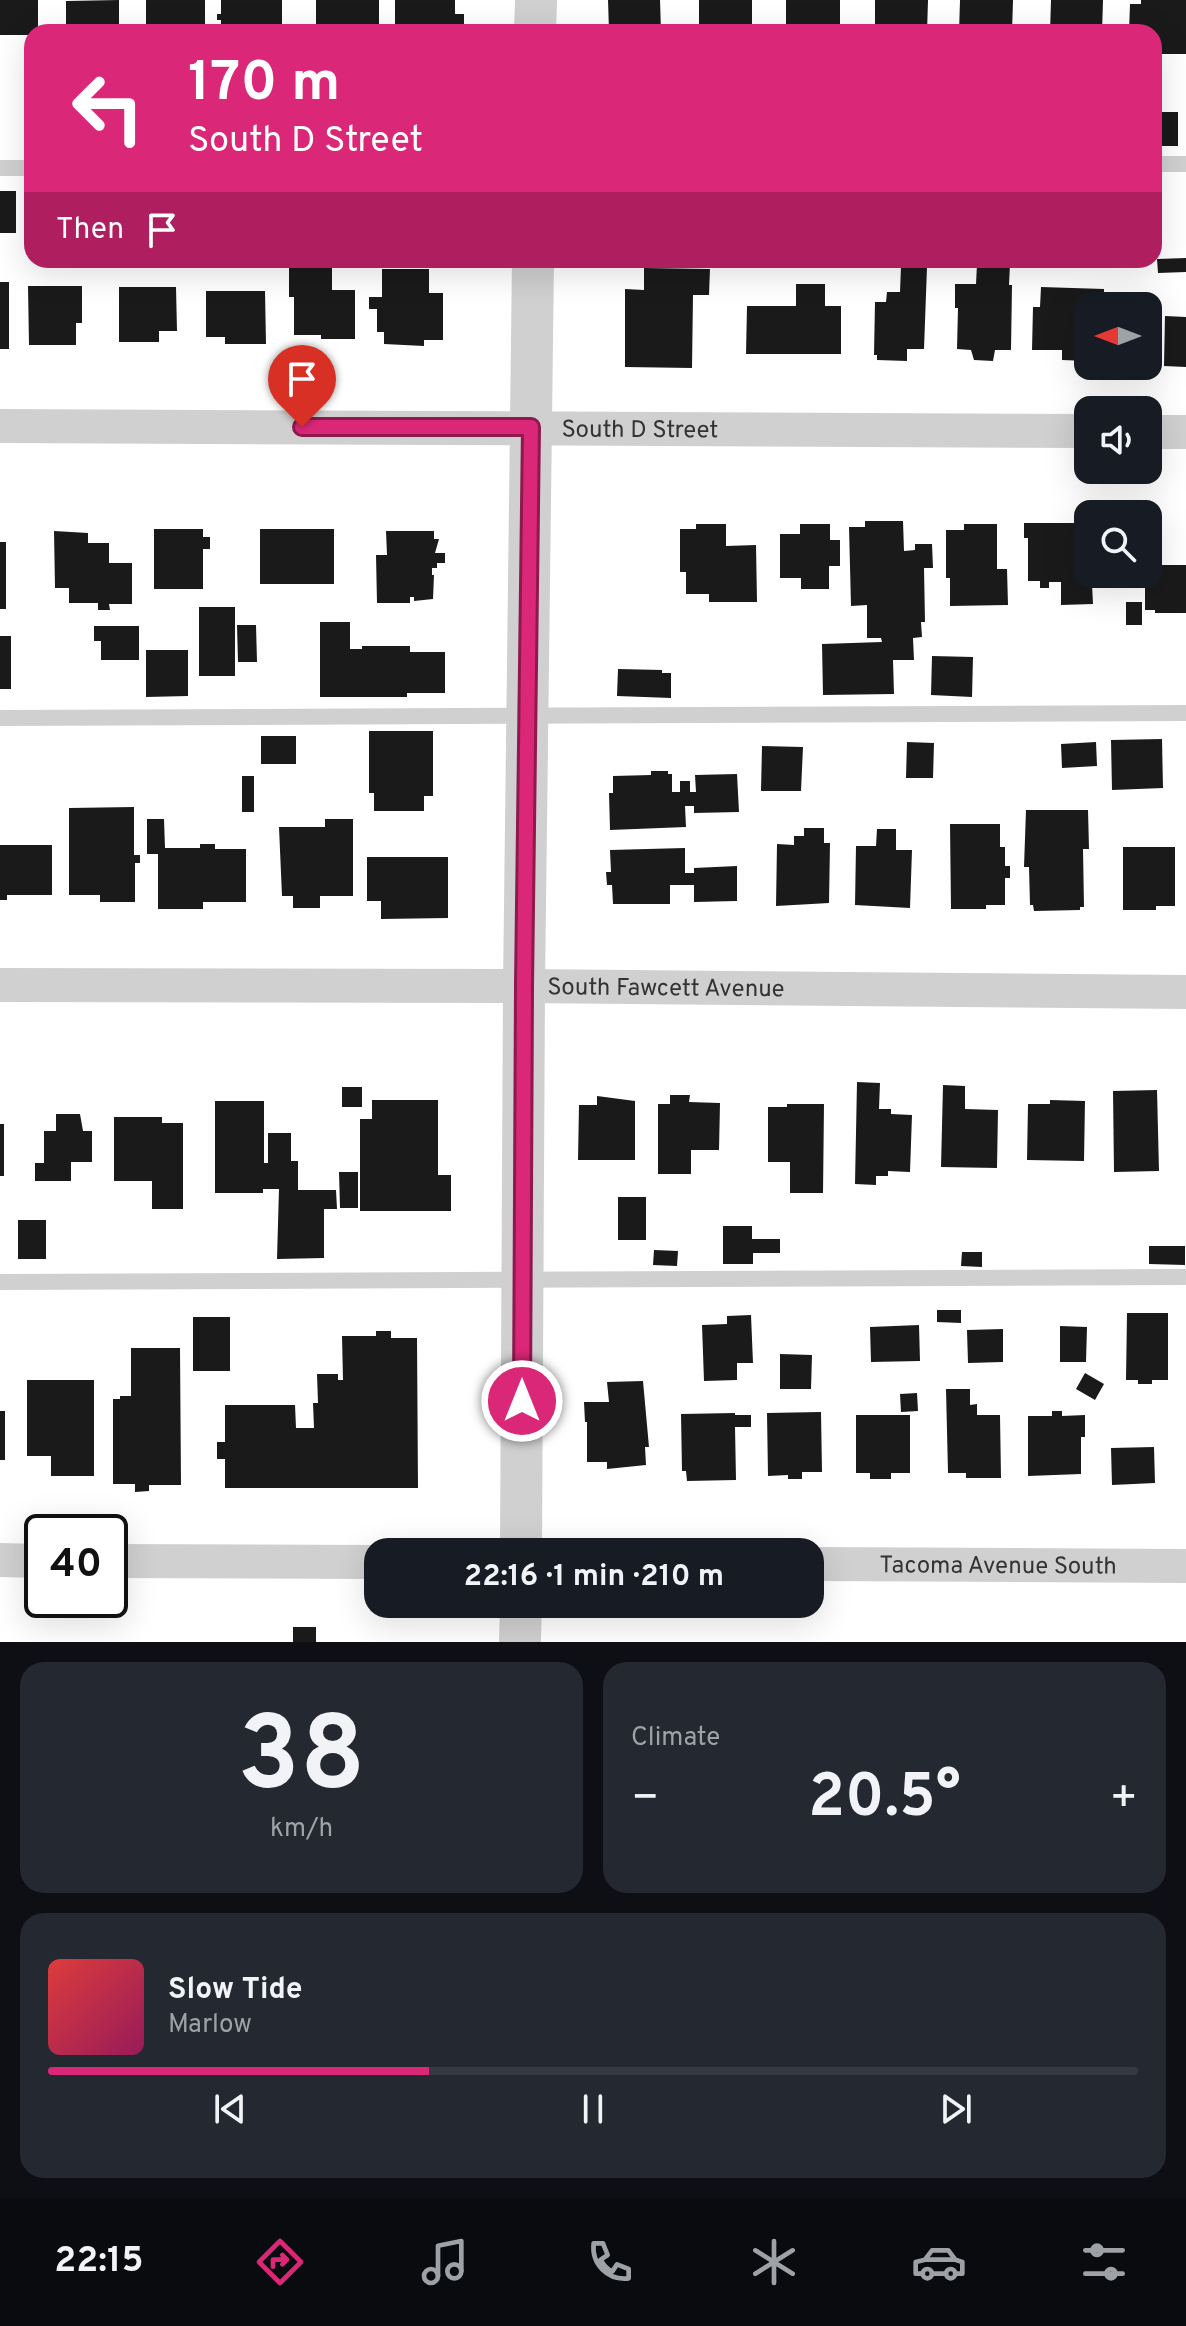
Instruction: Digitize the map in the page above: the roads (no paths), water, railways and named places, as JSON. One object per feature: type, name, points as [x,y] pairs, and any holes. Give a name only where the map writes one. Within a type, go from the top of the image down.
[{"type":"street","points":[[535,24],[536,0]]},
{"type":"street","points":[[521,1538],[533,268]]},
{"type":"street","name":"South D Street","points":[[0,426],[1074,431]]},
{"type":"street","points":[[1162,432],[1186,432]]},
{"type":"street","name":"South Fawcett Avenue","points":[[0,985],[1186,992]]},
{"type":"street","points":[[0,1560],[24,1561]]},
{"type":"street","points":[[128,1561],[364,1562]]},
{"type":"street","name":"Tacoma Avenue South","points":[[824,1564],[1186,1566]]},
{"type":"street","points":[[520,1642],[521,1618]]},
{"type":"lane","points":[[1162,164],[1186,164]]},
{"type":"lane","points":[[0,168],[24,168]]},
{"type":"lane","points":[[0,718],[1186,713]]},
{"type":"lane","points":[[0,1282],[1186,1277]]}]
